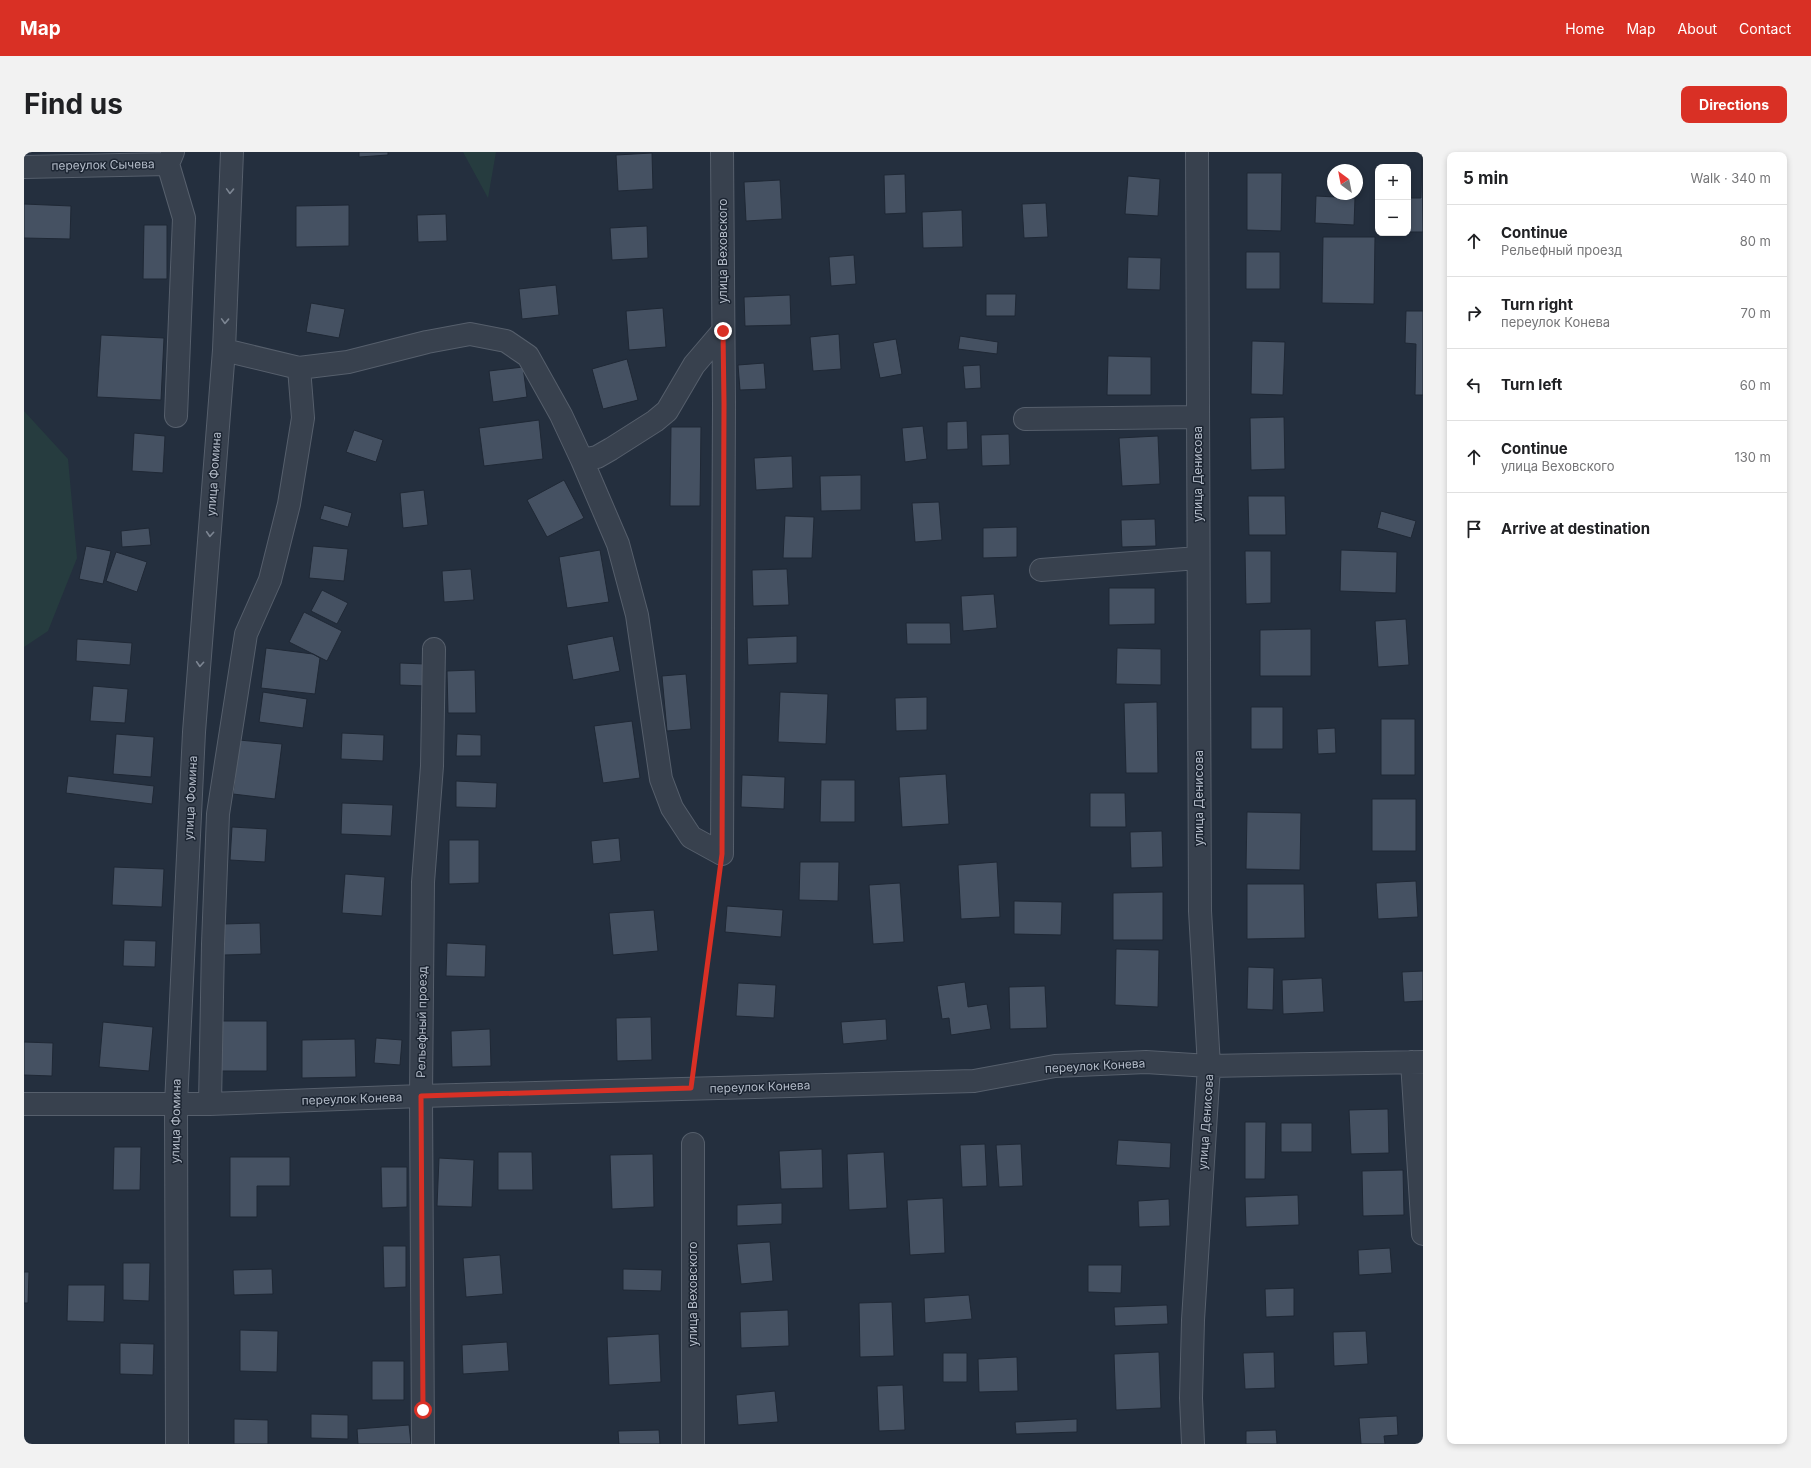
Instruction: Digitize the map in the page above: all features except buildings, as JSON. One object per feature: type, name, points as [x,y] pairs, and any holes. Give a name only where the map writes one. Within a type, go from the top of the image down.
[{"type":"street","name":"улица Фомина","points":[[177,1444],[176,1104],[194,732],[224,350],[232,152]]},
{"type":"street","name":"улица Веховского","points":[[722,152],[724,404],[722,854]]},
{"type":"street","name":"улица Денисова","points":[[1193,1444],[1191,1398],[1193,1320],[1209,1066],[1200,911],[1198,152]]},
{"type":"street","points":[[170,158],[184,218],[176,416]]},
{"type":"street","name":"переулок Сычева","points":[[24,167],[170,158]]},
{"type":"street","points":[[582,460],[597,457],[611,449],[655,421],[667,411],[694,365],[723,331]]},
{"type":"street","points":[[224,350],[298,368],[348,362],[427,342],[470,334],[506,341],[528,356],[549,392],[582,460],[618,544],[637,615],[661,779],[672,808],[691,837],[722,854]]},
{"type":"street","points":[[210,1104],[212,944],[218,814],[246,634],[270,580],[289,504],[304,418],[298,368]]},
{"type":"street","points":[[1025,419],[1198,417]]},
{"type":"street","points":[[1041,570],[1198,558]]},
{"type":"street","name":"Рельефный проезд","points":[[423,1444],[421,1096],[423,882],[432,766],[434,649]]},
{"type":"street","points":[[1418,1062],[1423,1234]]},
{"type":"street","name":"переулок Конева","points":[[24,1104],[210,1104],[421,1096],[974,1081],[1055,1066],[1131,1063],[1209,1066],[1418,1062]]},
{"type":"street","name":"улица Веховского","points":[[693,1144],[693,1444]]},
{"type":"path","points":[[691,1088],[722,854]]},
{"type":"green space","points":[[463,152],[496,152],[488,198]]},
{"type":"green space","points":[[24,411],[68,459],[77,558],[48,631],[24,647]]},
{"type":"route","points":[[423,1410],[421,1096],[691,1088],[722,854],[723,331]]}]
